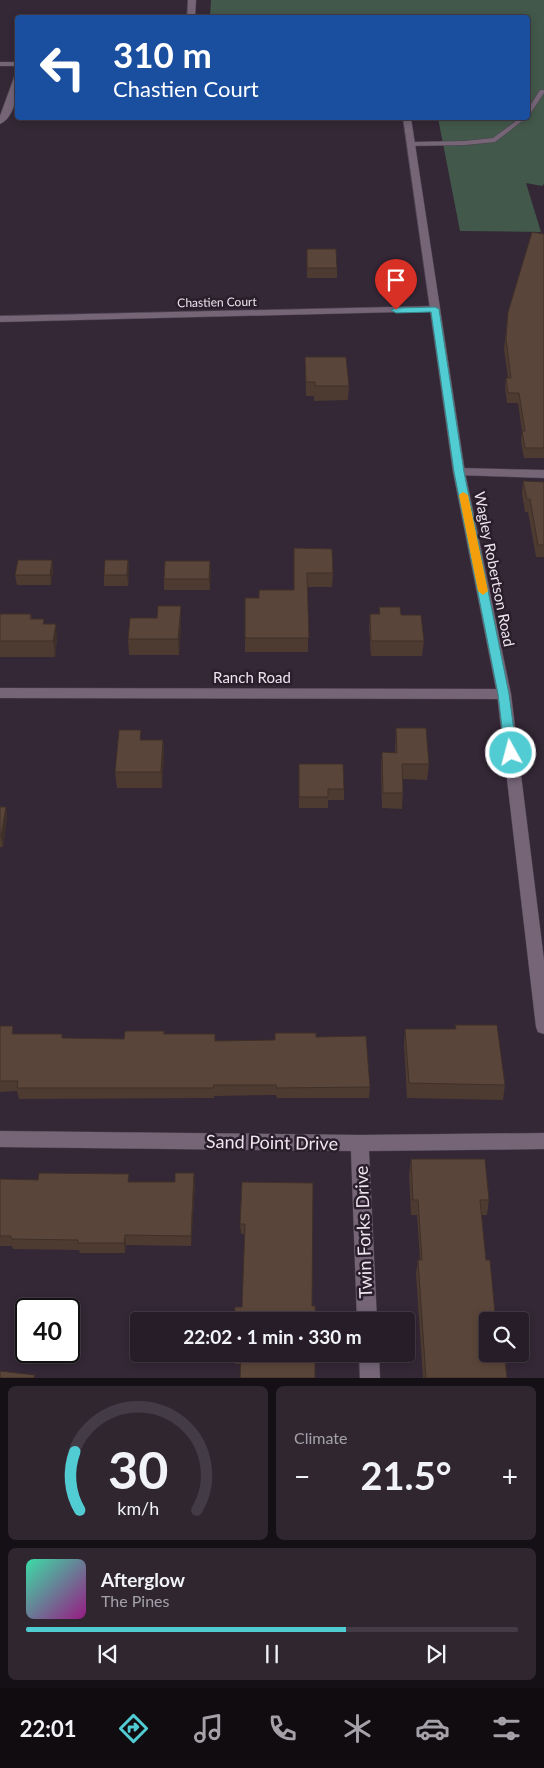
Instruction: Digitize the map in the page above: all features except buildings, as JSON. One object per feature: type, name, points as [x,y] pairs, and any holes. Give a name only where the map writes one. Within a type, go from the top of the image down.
[{"type":"street","points":[[191,15],[192,0]]},
{"type":"street","points":[[0,64],[15,64]]},
{"type":"street","points":[[0,121],[5,116],[15,86]]},
{"type":"street","name":"Wagley Robertson Road","points":[[407,120],[459,472],[504,694],[544,1027]]},
{"type":"street","name":"Chastien Court","points":[[0,319],[435,309]]},
{"type":"street","points":[[459,472],[544,474]]},
{"type":"street","name":"Ranch Road","points":[[0,693],[504,694]]},
{"type":"street","name":"Sand Point Drive","points":[[0,1139],[360,1143],[544,1141]]},
{"type":"street","name":"Twin Forks Drive","points":[[360,1143],[367,1312]]},
{"type":"street","points":[[369,1362],[370,1378]]},
{"type":"lane","points":[[530,110],[542,92]]},
{"type":"lane","points":[[411,144],[465,143],[495,140],[520,120]]},
{"type":"green space","points":[[211,0],[544,0],[544,184],[542,186],[526,183],[541,232],[460,231],[438,120],[530,120],[530,15],[210,15]]},
{"type":"slow traffic","points":[[463,495],[483,591]]},
{"type":"route","points":[[396,310],[435,309],[459,472],[504,694],[511,753]]}]
